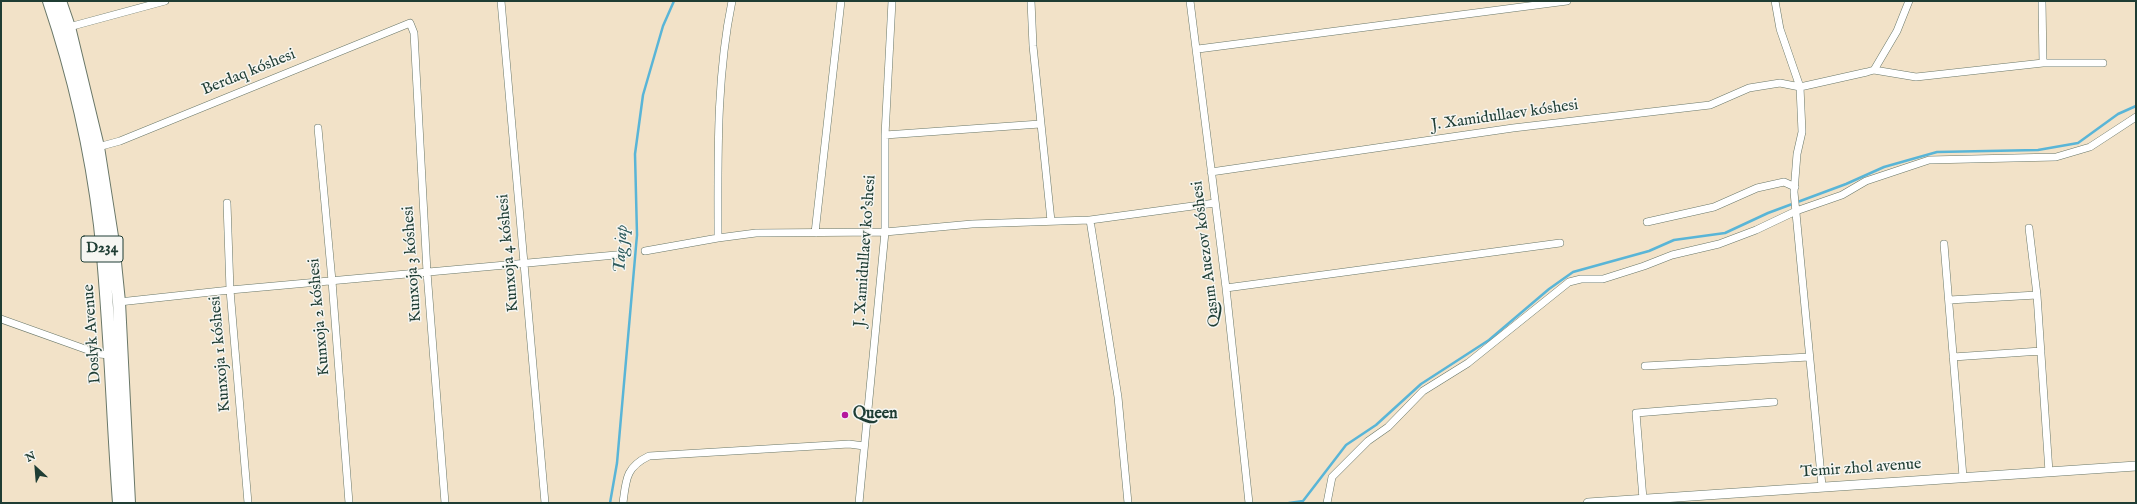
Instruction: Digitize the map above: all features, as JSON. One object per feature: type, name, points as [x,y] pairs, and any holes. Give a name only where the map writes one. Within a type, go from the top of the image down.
[{"type":"main road","name":"Doslyk Avenue","points":[[49,1],[64,50],[92,173],[100,224],[119,503]]},
{"type":"main road","name":"Doslyk Avenue","points":[[60,1],[69,27],[98,147],[104,183],[119,302],[129,503]]},
{"type":"street","points":[[69,27],[165,1]]},
{"type":"street","name":"Kunxoja 4 kóshesi","points":[[501,1],[546,503]]},
{"type":"street","points":[[718,238],[718,116],[726,28],[732,1]]},
{"type":"street","points":[[815,233],[841,1]]},
{"type":"street","name":"J. Xamidullaev ko'shesi","points":[[859,503],[884,232],[886,135],[892,1]]},
{"type":"street","points":[[1031,1],[1040,124],[1051,221]]},
{"type":"street","name":"Qasım Auezov kóshesi","points":[[1190,1],[1198,49],[1249,503]]},
{"type":"street","points":[[1198,49],[1567,1]]},
{"type":"street","points":[[1775,1],[1780,29],[1800,87],[1802,132],[1797,154],[1794,190],[1822,486]]},
{"type":"street","points":[[1874,70],[1897,31],[1909,1]]},
{"type":"street","points":[[2042,1],[2043,63]]},
{"type":"street","name":"Berdaq kóshesi","points":[[98,147],[120,141],[410,23]]},
{"type":"street","name":"Kunxoja 3 kóshesi","points":[[410,23],[414,34],[427,272],[446,503]]},
{"type":"street","points":[[1800,87],[1874,70],[1916,77],[2043,63],[2103,63]]},
{"type":"street","name":"J. Xamidullaev kóshesi","points":[[1211,172],[1513,128],[1710,105],[1749,88],[1773,84],[1780,83],[1800,87]]},
{"type":"street","points":[[1327,503],[1332,478],[1368,441],[1388,427],[1423,391],[1468,363],[1569,282],[1582,278],[1603,279],[1672,255],[1718,244],[1756,230],[1796,211],[1842,195],[1866,181],[1929,160],[2056,157],[2090,147],[2136,117]]},
{"type":"street","points":[[886,135],[1040,124]]},
{"type":"street","name":"Kunxoja 2 kóshesi","points":[[318,128],[332,281],[349,503]]},
{"type":"street","points":[[1647,222],[1714,207],[1757,188],[1777,183],[1784,182],[1794,190]]},
{"type":"street","name":"Kunxoja 1 kóshesi","points":[[227,203],[230,290],[248,503]]},
{"type":"street","points":[[645,251],[718,238],[756,234],[884,232],[972,224],[1090,220],[1215,203]]},
{"type":"street","points":[[1090,220],[1118,397],[1128,503]]},
{"type":"street","points":[[2029,228],[2037,295],[2049,472]]},
{"type":"street","points":[[1226,288],[1560,243]]},
{"type":"street","points":[[1944,244],[1962,477]]},
{"type":"street","points":[[119,302],[230,290],[627,254]]},
{"type":"street","points":[[1949,300],[2037,295]]},
{"type":"street","points":[[1,319],[99,354],[110,355]]},
{"type":"street","points":[[1953,357],[2041,351]]},
{"type":"street","points":[[1644,366],[1809,357]]},
{"type":"street","points":[[1643,499],[1636,412],[1774,402]]},
{"type":"street","points":[[623,503],[627,475],[637,462],[649,456],[849,444],[864,446]]},
{"type":"street","name":"Temir zhol avenue","points":[[1588,503],[2136,466]]},
{"type":"waterway","name":"Tag jap","points":[[610,503],[617,463],[637,235],[635,154],[643,95],[663,26],[674,1]]},
{"type":"waterway","points":[[1289,503],[1303,501],[1346,445],[1376,425],[1421,384],[1489,340],[1549,289],[1573,272],[1649,251],[1674,240],[1725,233],[1768,213],[1846,184],[1884,167],[1937,152],[2038,150],[2078,143],[2118,114],[2136,106]]},
{"type":"place","name":"Queen","points":[[845,415]]}]
